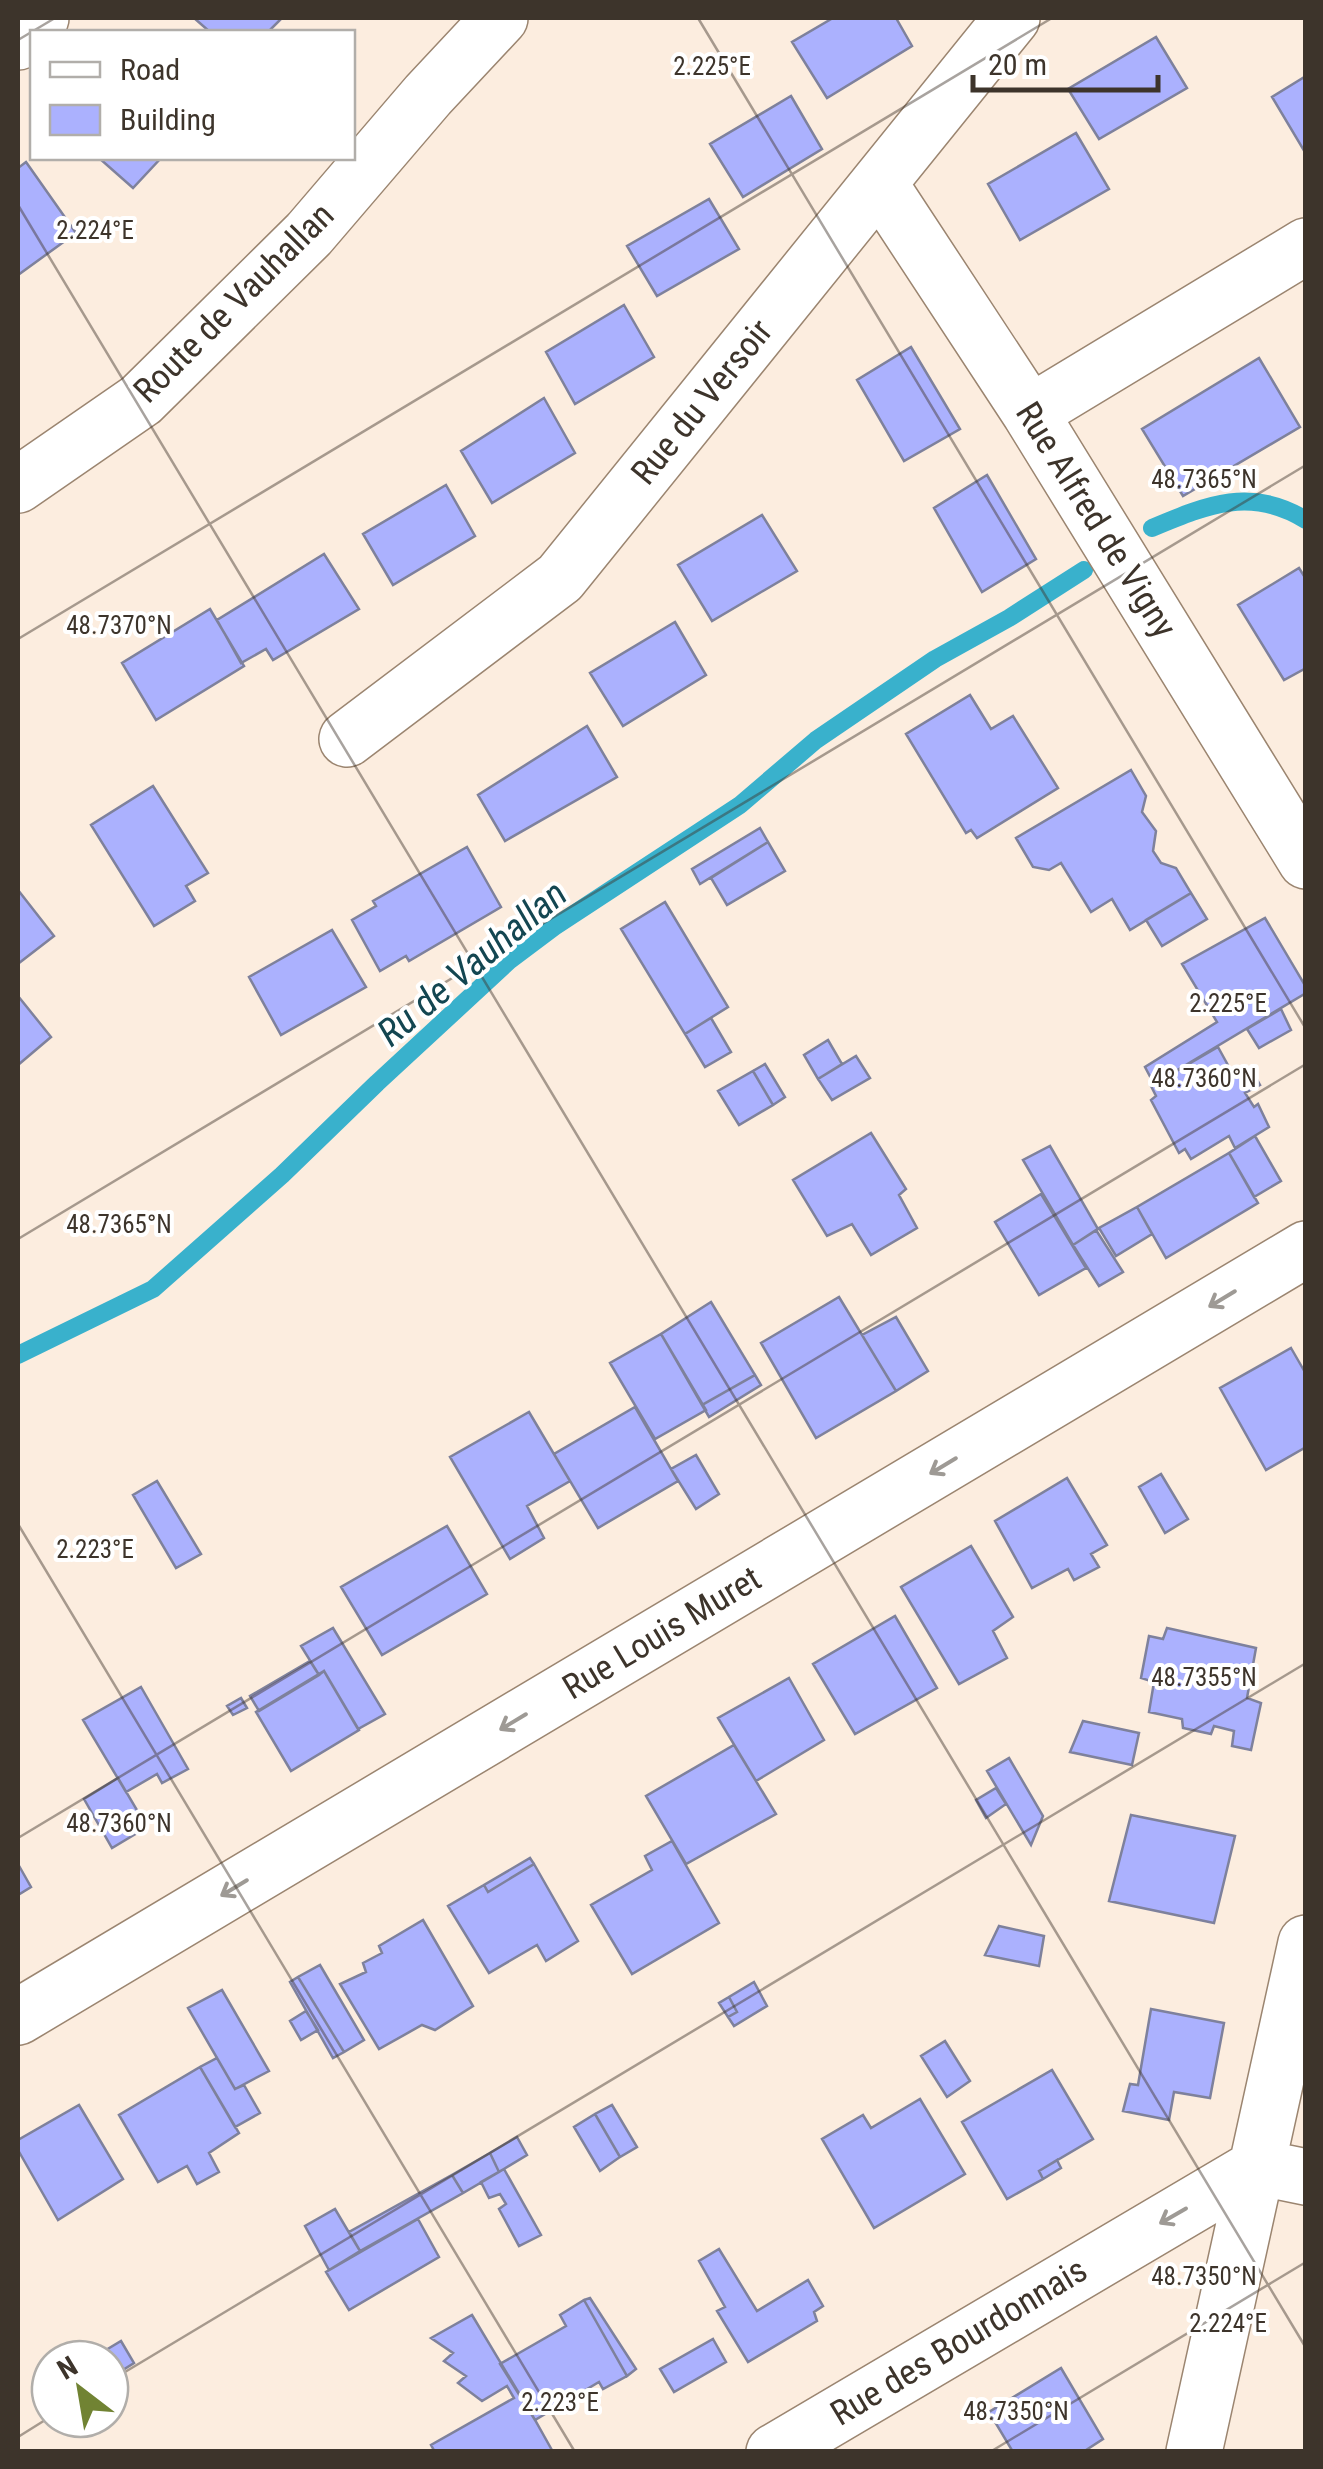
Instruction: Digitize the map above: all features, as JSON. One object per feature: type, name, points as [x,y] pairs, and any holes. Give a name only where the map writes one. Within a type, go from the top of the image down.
[{"type":"street","points":[[18,42],[42,18]]},
{"type":"street","name":"Route de Vauhallan","points":[[428,94],[482,18]]},
{"type":"street","name":"Route de Vauhallan","points":[[18,485],[141,400],[309,234],[428,94],[500,18]]},
{"type":"street","name":"Rue du Versoir","points":[[348,740],[560,578],[1012,18]]},
{"type":"street","name":"Rue Alfred de Vigny","points":[[879,183],[1030,413],[1306,861]]},
{"type":"street","points":[[1030,413],[1306,246]]},
{"type":"street","name":"Rue Louis Muret","points":[[18,2017],[1306,1249]]},
{"type":"street","points":[[1194,2452],[1281,2172],[1306,1943]]},
{"type":"street","name":"Rue des Bourdonnais","points":[[774,2452],[1281,2172]]},
{"type":"building","points":[[194,18],[282,18],[270,30],[208,30]]},
{"type":"building","points":[[833,18],[896,18],[912,46],[827,98],[792,42]]},
{"type":"building","points":[[1156,37],[1187,88],[1099,139],[1068,89]]},
{"type":"building","points":[[1306,76],[1306,154],[1272,97]]},
{"type":"building","points":[[791,96],[822,149],[743,197],[710,144]]},
{"type":"building","points":[[1076,133],[1109,189],[1020,240],[988,184]]},
{"type":"building","points":[[101,160],[159,160],[133,188]]},
{"type":"building","points":[[26,162],[76,233],[18,275],[18,168]]},
{"type":"building","points":[[709,199],[739,249],[657,296],[627,246]]},
{"type":"building","points":[[624,305],[654,357],[575,404],[546,352]]},
{"type":"building","points":[[911,347],[960,429],[904,461],[857,380]]},
{"type":"building","points":[[1259,358],[1300,427],[1183,496],[1142,429]]},
{"type":"building","points":[[544,398],[575,453],[492,503],[461,451]]},
{"type":"building","points":[[987,475],[1036,559],[982,592],[934,508]]},
{"type":"building","points":[[446,485],[475,536],[393,585],[363,534]]},
{"type":"building","points":[[762,515],[797,571],[712,621],[678,565]]},
{"type":"building","points":[[324,554],[359,609],[273,660],[266,649],[241,663],[217,620]]},
{"type":"building","points":[[1299,568],[1306,579],[1306,668],[1284,680],[1238,605]]},
{"type":"building","points":[[210,609],[244,666],[156,720],[122,663]]},
{"type":"building","points":[[675,622],[706,675],[623,726],[590,673]]},
{"type":"building","points":[[970,695],[991,729],[1013,716],[1058,788],[977,838],[971,830],[966,833],[906,734]]},
{"type":"building","points":[[587,726],[617,777],[505,841],[478,795]]},
{"type":"building","points":[[1131,770],[1146,796],[1142,812],[1156,831],[1153,851],[1161,863],[1176,868],[1191,893],[1130,930],[1112,899],[1091,912],[1061,863],[1049,870],[1033,867],[1016,838]]},
{"type":"building","points":[[153,786],[208,873],[186,886],[195,901],[154,926],[91,825]]},
{"type":"building","points":[[760,828],[768,842],[700,884],[692,869]]},
{"type":"building","points":[[768,842],[785,871],[727,905],[711,878]]},
{"type":"building","points":[[467,847],[501,907],[409,961],[406,956],[380,971],[352,920],[376,906],[373,901]]},
{"type":"building","points":[[18,890],[54,936],[19,963],[18,961]]},
{"type":"building","points":[[1191,893],[1207,919],[1162,946],[1146,920]]},
{"type":"building","points":[[665,902],[728,1007],[685,1034],[621,929]]},
{"type":"building","points":[[1265,918],[1306,993],[1154,1084],[1145,1067],[1217,1022],[1182,964]]},
{"type":"building","points":[[332,930],[366,987],[281,1035],[249,977]]},
{"type":"building","points":[[18,996],[51,1037],[18,1065]]},
{"type":"building","points":[[1281,1009],[1291,1030],[1259,1048],[1247,1029]]},
{"type":"building","points":[[711,1018],[731,1052],[705,1067],[685,1034]]},
{"type":"building","points":[[828,1040],[842,1064],[818,1079],[804,1055]]},
{"type":"building","points":[[1218,1047],[1234,1076],[1250,1067],[1260,1085],[1245,1093],[1254,1107],[1258,1104],[1269,1127],[1235,1148],[1229,1136],[1191,1159],[1185,1149],[1179,1153],[1151,1100],[1156,1096],[1151,1086]]},
{"type":"building","points":[[856,1056],[870,1078],[832,1100],[818,1079]]},
{"type":"building","points":[[765,1064],[785,1097],[773,1105],[753,1071]]},
{"type":"building","points":[[753,1071],[773,1105],[739,1125],[718,1091]]},
{"type":"building","points":[[871,1133],[906,1189],[899,1195],[917,1228],[871,1255],[852,1224],[827,1236],[793,1180]]},
{"type":"building","points":[[1255,1136],[1281,1181],[1254,1197],[1229,1153]]},
{"type":"building","points":[[1050,1146],[1098,1229],[1073,1245],[1023,1160]]},
{"type":"building","points":[[1229,1153],[1258,1203],[1166,1258],[1137,1207]]},
{"type":"building","points":[[1041,1194],[1086,1268],[1039,1295],[995,1222]]},
{"type":"building","points":[[1137,1207],[1152,1234],[1116,1256],[1099,1228]]},
{"type":"building","points":[[1096,1230],[1123,1272],[1099,1286],[1073,1245]]},
{"type":"building","points":[[839,1297],[896,1391],[816,1438],[761,1343]]},
{"type":"building","points":[[711,1302],[755,1375],[702,1405],[661,1334]]},
{"type":"building","points":[[896,1317],[928,1371],[896,1391],[862,1335]]},
{"type":"building","points":[[661,1334],[706,1410],[655,1439],[610,1363]]},
{"type":"building","points":[[1291,1348],[1306,1374],[1306,1447],[1266,1470],[1220,1388]]},
{"type":"building","points":[[755,1375],[761,1385],[709,1417],[702,1405]]},
{"type":"building","points":[[635,1407],[678,1481],[598,1528],[554,1454]]},
{"type":"building","points":[[529,1412],[570,1481],[527,1506],[544,1538],[510,1559],[450,1457]]},
{"type":"building","points":[[696,1455],[719,1494],[696,1509],[671,1469]]},
{"type":"building","points":[[1161,1474],[1188,1519],[1165,1533],[1139,1487]]},
{"type":"building","points":[[1067,1478],[1107,1545],[1091,1554],[1099,1567],[1074,1580],[1068,1569],[1032,1588],[995,1521]]},
{"type":"building","points":[[157,1481],[201,1554],[176,1568],[133,1495]]},
{"type":"building","points":[[447,1526],[487,1594],[382,1655],[341,1587]]},
{"type":"building","points":[[971,1546],[1013,1617],[993,1631],[1007,1658],[959,1684],[901,1587]]},
{"type":"building","points":[[895,1616],[937,1688],[855,1734],[813,1664]]},
{"type":"building","points":[[333,1628],[385,1714],[358,1729],[324,1671],[319,1675],[301,1646]]},
{"type":"building","points":[[1167,1628],[1256,1648],[1247,1698],[1261,1703],[1251,1750],[1232,1746],[1234,1731],[1214,1726],[1211,1734],[1183,1728],[1182,1719],[1149,1712],[1154,1682],[1141,1678],[1149,1636],[1163,1639]]},
{"type":"building","points":[[310,1661],[319,1675],[259,1711],[250,1696]]},
{"type":"building","points":[[324,1671],[359,1730],[291,1771],[256,1712]]},
{"type":"building","points":[[789,1678],[824,1740],[756,1781],[718,1718]]},
{"type":"building","points":[[141,1687],[188,1769],[162,1783],[157,1774],[126,1792],[83,1720]]},
{"type":"building","points":[[241,1698],[247,1708],[233,1715],[227,1706]]},
{"type":"building","points":[[1083,1721],[1139,1733],[1132,1765],[1070,1752]]},
{"type":"building","points":[[734,1745],[776,1814],[686,1864],[646,1796]]},
{"type":"building","points":[[1009,1758],[1043,1816],[1031,1845],[987,1771]]},
{"type":"building","points":[[118,1778],[147,1827],[112,1848],[84,1799]]},
{"type":"building","points":[[996,1788],[1006,1804],[986,1818],[976,1800]]},
{"type":"building","points":[[1131,1815],[1235,1836],[1214,1923],[1109,1901]]},
{"type":"building","points":[[672,1841],[719,1923],[632,1974],[591,1905],[652,1870],[645,1856]]},
{"type":"building","points":[[530,1858],[534,1864],[488,1892],[484,1885]]},
{"type":"building","points":[[18,1864],[31,1887],[18,1895]]},
{"type":"building","points":[[534,1864],[578,1941],[546,1961],[537,1945],[489,1973],[448,1906],[484,1885],[488,1892]]},
{"type":"building","points":[[423,1920],[473,2006],[435,2030],[422,2025],[379,2049],[340,1984],[366,1972],[363,1963],[382,1953],[379,1946]]},
{"type":"building","points":[[999,1926],[1044,1936],[1039,1966],[985,1955]]},
{"type":"building","points":[[320,1965],[364,2040],[344,2052],[298,1977]]},
{"type":"building","points":[[298,1977],[344,2052],[333,2058],[290,1982]]},
{"type":"building","points":[[754,1982],[767,2006],[734,2026],[728,2017],[737,2012],[729,1997]]},
{"type":"building","points":[[222,1990],[269,2071],[235,2089],[188,2008]]},
{"type":"building","points":[[729,1997],[737,2012],[728,2017],[719,2003]]},
{"type":"building","points":[[1151,2009],[1224,2023],[1210,2098],[1174,2092],[1169,2120],[1123,2111],[1130,2084],[1138,2085]]},
{"type":"building","points":[[306,2011],[318,2030],[301,2040],[290,2021]]},
{"type":"building","points":[[945,2041],[970,2081],[947,2097],[921,2056]]},
{"type":"building","points":[[217,2058],[235,2089],[244,2085],[260,2113],[235,2127],[200,2067]]},
{"type":"building","points":[[200,2067],[239,2133],[209,2153],[219,2172],[197,2184],[187,2166],[158,2182],[119,2115]]},
{"type":"building","points":[[1052,2070],[1093,2139],[1039,2171],[1043,2179],[1007,2199],[962,2122]]},
{"type":"building","points":[[920,2099],[965,2174],[874,2228],[822,2139],[863,2115],[871,2128]]},
{"type":"building","points":[[79,2105],[123,2179],[58,2220],[18,2150],[18,2140]]},
{"type":"building","points":[[612,2105],[637,2147],[620,2157],[595,2114]]},
{"type":"building","points":[[595,2114],[620,2157],[600,2171],[574,2127]]},
{"type":"building","points":[[517,2137],[527,2155],[499,2172],[490,2153]]},
{"type":"building","points":[[490,2153],[499,2172],[463,2193],[452,2175]]},
{"type":"building","points":[[1057,2160],[1061,2168],[1043,2179],[1039,2171]]},
{"type":"building","points":[[504,2169],[541,2235],[519,2246],[499,2209],[506,2204],[500,2194],[489,2198],[481,2182]]},
{"type":"building","points":[[452,2175],[463,2193],[360,2251],[349,2232]]},
{"type":"building","points":[[335,2209],[360,2251],[329,2270],[305,2226]]},
{"type":"building","points":[[418,2219],[439,2257],[349,2310],[326,2272]]},
{"type":"building","points":[[719,2249],[757,2311],[808,2280],[823,2306],[814,2312],[817,2321],[748,2362],[717,2311],[725,2307],[699,2261]]},
{"type":"building","points":[[590,2298],[636,2369],[627,2376],[584,2300]]},
{"type":"building","points":[[584,2300],[627,2376],[603,2389],[599,2382],[535,2420],[500,2364],[566,2326],[560,2315]]},
{"type":"building","points":[[472,2315],[553,2452],[435,2452],[431,2445],[514,2398],[507,2386],[482,2401],[458,2383],[466,2376],[444,2361],[453,2353],[431,2338]]},
{"type":"building","points":[[713,2339],[726,2362],[674,2392],[660,2369]]},
{"type":"building","points":[[1061,2368],[1103,2439],[1083,2452],[1013,2452],[989,2412]]},
{"type":"waterway","name":"Ru de Vauhallan","points":[[1152,528],[1210,506],[1248,502],[1286,510],[1306,520]]},
{"type":"waterway","name":"Ru de Vauhallan","points":[[18,1355],[153,1289],[282,1175],[510,960],[740,805],[816,740],[935,659],[1084,570]]}]
